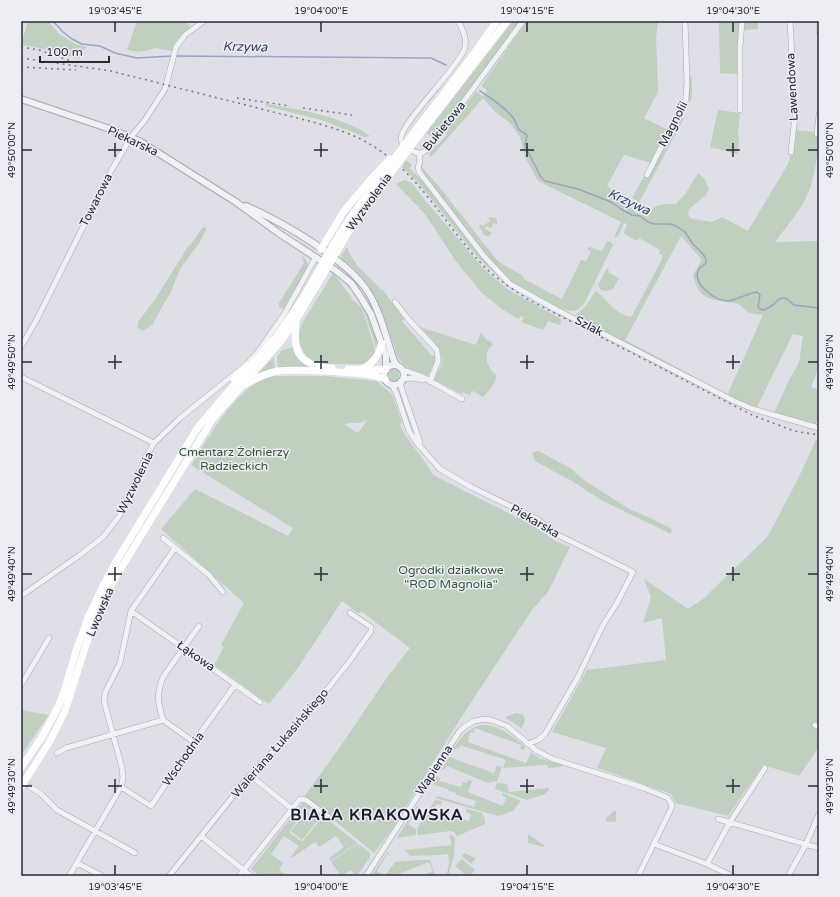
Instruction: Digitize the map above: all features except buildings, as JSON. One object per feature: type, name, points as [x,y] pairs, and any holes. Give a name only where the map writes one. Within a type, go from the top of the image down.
[{"type":"main road","name":"Wyzwolenia","points":[[244,374],[269,347],[288,322],[352,226],[497,21]]},
{"type":"main road","name":"Wyzwolenia","points":[[239,388],[273,350],[296,320],[320,273],[330,248],[347,222],[399,154],[507,21]]},
{"type":"main road","points":[[320,248],[344,211],[388,160],[399,154]]},
{"type":"main road","points":[[296,320],[294,337],[295,345],[300,356],[304,360],[317,366],[376,370],[386,369]]},
{"type":"main road","points":[[361,369],[370,365],[376,359],[382,343]]},
{"type":"main road","points":[[208,414],[212,405],[246,366]]},
{"type":"main road","points":[[239,388],[264,375],[284,371],[343,373],[376,376],[385,379]]},
{"type":"main road","name":"Lwowska","points":[[21,768],[42,737],[57,709],[68,680],[83,631],[103,586],[187,445],[208,414],[244,374]]},
{"type":"main road","name":"Lwowska","points":[[21,787],[50,741],[65,711],[93,623],[108,590],[203,434],[219,410],[239,388]]},
{"type":"street","name":"Towarowa","points":[[21,347],[37,319],[111,171],[131,137],[145,120],[165,89],[173,56],[180,41],[185,35],[204,21]]},
{"type":"street","name":"Bukietowa","points":[[458,21],[465,37],[464,50],[414,116],[402,135],[401,140],[403,144],[419,154],[430,147],[523,21]]},
{"type":"street","name":"Magnolii","points":[[647,175],[686,100],[688,82],[685,21]]},
{"type":"street","points":[[740,110],[740,47],[742,21]]},
{"type":"street","name":"Lawendowa","points":[[790,21],[795,116],[791,152]]},
{"type":"street","points":[[819,21],[819,31]]},
{"type":"street","name":"Piekarska","points":[[21,99],[109,128],[153,148],[236,202],[280,234],[343,276],[358,293],[371,314],[386,356],[386,369]]},
{"type":"street","name":"Lawendowa","points":[[817,134],[819,115]]},
{"type":"street","name":"Szlak","points":[[419,154],[420,160],[418,166],[420,173],[483,255],[510,284],[555,309],[734,401],[754,409],[819,428]]},
{"type":"street","name":"Piekarska","points":[[236,202],[256,210],[286,227],[320,248],[352,273],[367,291],[377,310],[396,364]]},
{"type":"street","points":[[316,257],[320,248]]},
{"type":"street","name":"Wyzwolenia","points":[[21,596],[94,546],[112,527],[120,515],[145,459],[154,443],[179,418],[246,366],[258,352],[285,313],[316,257]]},
{"type":"street","points":[[395,302],[408,320],[437,350],[438,361],[430,382]]},
{"type":"street","points":[[430,382],[412,378],[402,380],[392,385],[387,382],[383,374],[389,366],[396,364],[403,370],[416,374],[462,399]]},
{"type":"street","points":[[402,380],[404,374],[403,370]]},
{"type":"street","points":[[21,377],[154,443]]},
{"type":"street","name":"Piekarska","points":[[402,380],[401,386],[415,432],[424,450]]},
{"type":"street","name":"Piekarska","points":[[392,385],[409,430],[417,443],[440,468],[456,479],[537,519],[558,535],[633,572],[617,603],[603,625],[578,677],[545,734],[538,740],[528,744]]},
{"type":"street","points":[[163,538],[209,576],[223,592]]},
{"type":"street","points":[[69,876],[121,787],[123,778],[122,768],[104,706],[104,698],[120,663],[131,611],[175,548]]},
{"type":"street","name":"Łąkowa","points":[[131,611],[260,702]]},
{"type":"street","name":"Waleriana Łukasińskiego","points":[[169,876],[250,775],[299,726],[371,631],[370,626],[350,613]]},
{"type":"street","points":[[194,742],[163,720],[158,701],[158,693],[163,677],[199,626]]},
{"type":"street","points":[[21,685],[49,638]]},
{"type":"street","points":[[21,670],[27,674]]},
{"type":"street","name":"Wschodnia","points":[[121,787],[151,806],[235,685]]},
{"type":"street","points":[[58,753],[66,748],[163,720]]},
{"type":"street","name":"Wapienna","points":[[366,876],[455,739],[464,727],[474,721],[490,720],[507,726],[537,752],[553,759],[662,794],[668,798],[671,801],[671,809],[654,844]]},
{"type":"street","points":[[707,864],[730,822],[765,768]]},
{"type":"street","points":[[250,775],[292,809]]},
{"type":"street","points":[[30,787],[40,793],[57,810],[135,853]]},
{"type":"street","points":[[239,876],[300,799],[304,799],[331,819]]},
{"type":"street","points":[[788,876],[806,844],[819,814]]},
{"type":"street","points":[[718,819],[819,848]]},
{"type":"street","points":[[201,836],[251,876]]},
{"type":"street","points":[[638,876],[654,844],[707,864],[732,876]]},
{"type":"street","points":[[77,863],[102,876]]},
{"type":"green space","points":[[28,21],[48,21],[59,34],[75,44],[87,47],[82,51],[79,59],[46,49],[21,45]]},
{"type":"green space","points":[[137,21],[185,21],[190,27],[176,41],[172,51],[156,48],[139,52],[127,50]]},
{"type":"green space","points":[[513,21],[520,21],[433,138],[426,133]]},
{"type":"green space","points":[[527,21],[658,21],[656,38],[658,90],[644,118],[668,130],[651,163],[624,155],[607,186],[628,204],[631,200],[634,201],[631,208],[632,210],[637,202],[632,198],[644,176],[648,176],[680,117],[684,118],[634,212],[648,217],[654,207],[665,204],[676,204],[686,193],[698,173],[704,178],[709,189],[705,196],[689,209],[688,214],[690,218],[711,222],[722,217],[748,231],[788,164],[792,152],[795,130],[815,132],[815,137],[819,137],[816,164],[809,191],[801,207],[775,242],[819,241],[819,367],[811,387],[819,390],[819,418],[815,425],[774,413],[790,378],[799,363],[803,336],[793,334],[756,409],[728,394],[763,315],[748,312],[738,304],[704,296],[696,285],[693,275],[702,260],[681,236],[625,340],[693,376],[692,378],[575,317],[576,314],[584,308],[596,291],[617,311],[627,316],[632,316],[662,259],[662,255],[659,253],[660,250],[639,238],[637,241],[624,234],[627,224],[624,223],[618,236],[614,237],[621,222],[538,181],[525,157],[520,137],[510,123],[494,111],[483,98],[431,157],[429,154],[446,136],[449,127],[476,92],[483,96],[487,90],[481,86]]},
{"type":"green space","points":[[719,21],[739,21],[738,74],[720,73]]},
{"type":"green space","points":[[745,21],[758,21],[758,29],[744,30]]},
{"type":"green space","points":[[689,77],[692,77],[691,101],[688,100]]},
{"type":"green space","points":[[266,104],[306,111],[335,119],[370,136],[365,137],[321,120],[266,106]]},
{"type":"green space","points":[[718,110],[740,113],[738,154],[710,147]]},
{"type":"green space","points":[[406,160],[412,165],[409,168],[426,184],[474,248],[504,281],[479,259],[426,192],[402,167]]},
{"type":"green space","points":[[420,165],[441,189],[496,259],[522,275],[524,279],[562,299],[581,260],[586,261],[591,252],[587,249],[590,247],[602,251],[607,241],[611,242],[613,245],[584,304],[577,310],[571,311],[557,308],[513,284],[499,271],[420,169]]},
{"type":"green space","points":[[405,180],[413,184],[483,268],[507,289],[561,319],[560,325],[548,321],[543,330],[521,322],[524,318],[521,316],[518,319],[502,309],[482,293],[455,260],[425,214],[396,184]]},
{"type":"green space","points":[[488,218],[496,218],[497,224],[494,223],[491,228],[487,226],[485,229],[492,233],[489,236],[486,236],[482,233],[483,232],[479,227],[481,224],[483,226],[490,221]]},
{"type":"green space","points":[[203,227],[207,228],[200,242],[180,269],[171,292],[153,324],[143,331],[137,327],[138,322],[156,298],[187,248]]},
{"type":"green space","points":[[347,247],[358,266],[381,290],[383,290],[404,319],[402,321],[432,356],[435,356],[434,363],[428,377],[409,369],[398,358],[376,297],[363,278],[342,259],[341,256]]},
{"type":"green space","points":[[302,256],[307,262],[307,269],[283,309],[279,307],[279,303],[304,263]]},
{"type":"green space","points":[[607,268],[609,269],[608,272],[619,278],[613,289],[605,291],[600,289],[598,285]]},
{"type":"green space","points":[[333,273],[352,298],[351,299],[362,308],[376,352],[365,364],[324,364],[315,362],[307,357],[299,345],[299,332],[303,322]]},
{"type":"green space","points":[[509,284],[751,409],[750,412],[545,307],[520,293]]},
{"type":"green space","points":[[364,310],[369,318],[373,330],[377,351]]},
{"type":"green space","points":[[420,327],[476,345],[481,333],[492,343],[493,345],[487,352],[487,359],[488,365],[496,375],[496,378],[491,388],[483,397],[473,391],[470,395],[463,392],[462,394],[434,380],[441,365],[441,354],[436,344]]},
{"type":"green space","points":[[293,347],[294,351],[314,368],[278,368],[277,356],[281,353],[280,351]]},
{"type":"green space","points":[[274,357],[275,369],[256,376],[256,375]]},
{"type":"green space","points":[[391,368],[398,370],[399,372],[397,382],[393,382],[389,379],[388,373]]},
{"type":"green space","name":"Ogródki działkowe \"ROD Magnolia\"","points":[[273,376],[324,376],[376,381],[392,394],[402,422],[400,426],[433,475],[536,527],[555,541],[570,547],[548,592],[532,610],[464,713],[392,829],[374,853],[335,821],[336,818],[334,816],[329,816],[304,797],[388,676],[410,648],[362,612],[358,613],[342,601],[297,669],[269,704],[214,665],[224,647],[221,645],[244,603],[161,529],[195,489],[288,536],[293,528],[191,465],[216,426],[236,400],[247,389],[260,381]],"holes":[[[367,420],[358,433],[345,425],[348,423],[360,423]]]},
{"type":"green space","points":[[816,440],[819,441],[819,747],[799,776],[763,765],[728,816],[676,803],[671,794],[597,768],[606,748],[552,732],[587,670],[666,660],[662,618],[643,623],[651,597],[644,579],[688,609],[703,599],[768,536],[798,479]]},
{"type":"green space","points":[[538,451],[572,469],[581,478],[629,509],[672,529],[671,534],[601,500],[572,481],[535,461],[532,453]]},
{"type":"green space","points":[[21,710],[49,715],[21,755]]},
{"type":"green space","points":[[516,713],[522,714],[525,718],[521,728],[505,717]]},
{"type":"green space","points":[[481,725],[494,726],[504,731],[525,746],[525,750],[520,749],[521,745],[475,728],[473,733],[470,732],[468,742],[526,763],[531,752],[539,758],[563,765],[560,767],[548,768],[547,765],[503,768],[506,760],[460,745],[459,748],[452,750],[464,734],[472,729]]},
{"type":"green space","points":[[449,757],[494,773],[497,766],[502,767],[497,781],[488,783],[447,766],[440,772]]},
{"type":"green space","points":[[437,776],[440,778],[439,781],[461,787],[463,782],[467,783],[468,780],[472,781],[468,792],[503,806],[506,798],[502,795],[503,793],[521,801],[513,811],[498,816],[436,798],[437,796],[474,807],[476,801],[456,795],[456,793],[448,791],[448,789],[432,784]]},
{"type":"green space","points":[[497,783],[507,784],[509,792],[549,788],[549,790],[545,794],[527,800],[495,789]]},
{"type":"green space","points":[[435,800],[442,801],[441,805],[436,804],[434,812],[469,821],[471,814],[466,812],[467,809],[483,813],[482,815],[484,816],[485,824],[457,836],[451,831],[418,835],[417,829]]},
{"type":"green space","points":[[304,801],[370,853],[370,857],[357,876],[354,876],[355,875],[351,870],[341,876],[331,862],[357,844],[368,859],[357,843],[331,861],[329,858],[344,847],[336,836],[319,847],[315,842],[292,858],[291,857],[299,846],[284,836],[271,854],[283,863],[279,870],[287,876],[260,876],[251,869]],"holes":[[[307,809],[320,820],[302,842],[289,832]]]},
{"type":"green space","points":[[417,806],[419,807],[408,824],[416,829],[416,835],[397,838]]},
{"type":"green space","points":[[307,811],[318,820],[302,840],[291,831]]},
{"type":"green space","points":[[616,811],[616,822],[606,821],[606,818]]},
{"type":"green space","points":[[450,834],[455,838],[454,856],[448,876],[445,876],[449,865],[448,854],[410,856],[405,850],[451,845]]},
{"type":"green space","points":[[528,834],[546,847],[528,843]]},
{"type":"green space","points":[[388,851],[389,856],[387,854],[377,871],[384,876],[375,876],[373,874]]},
{"type":"green space","points":[[464,853],[476,858],[471,864],[462,856]]},
{"type":"green space","points":[[462,859],[475,870],[470,876],[467,876],[455,866]]},
{"type":"green space","points":[[430,860],[436,876],[423,876],[433,871],[429,862],[393,876],[385,876],[395,862]]},
{"type":"waterway","name":"Krzywa","points":[[53,21],[63,32],[82,44],[100,46],[115,53],[137,58],[172,56]]},
{"type":"waterway","name":"Krzywa","points":[[175,56],[431,58],[446,65]]},
{"type":"waterway","name":"Krzywa","points":[[480,91],[507,111],[514,119],[519,130],[526,134],[526,148],[541,177],[545,181],[578,189],[611,202],[632,215],[640,216],[648,222],[654,224],[670,224],[685,232],[706,259],[706,263],[700,268],[697,276],[702,287],[712,295],[728,301],[757,292],[760,295],[758,307],[764,310],[773,305],[779,299],[783,298],[787,299],[794,305],[819,308]]},
{"type":"railway","points":[[21,47],[39,50],[71,61]]},
{"type":"railway","points":[[21,58],[111,71],[309,121],[337,129],[363,140],[394,161],[408,174],[466,246],[490,272],[531,301],[752,415],[794,431],[819,435]]},
{"type":"railway","points":[[21,67],[76,70]]},
{"type":"railway","points":[[237,98],[290,106]]},
{"type":"railway","points":[[303,108],[352,115]]},
{"type":"district","name":"BIAŁA KRAKOWSKA","points":[[377,815]]},
{"type":"park label","name":"Cmentarz Żołnierzy Radzieckich","points":[[234,459]]}]
